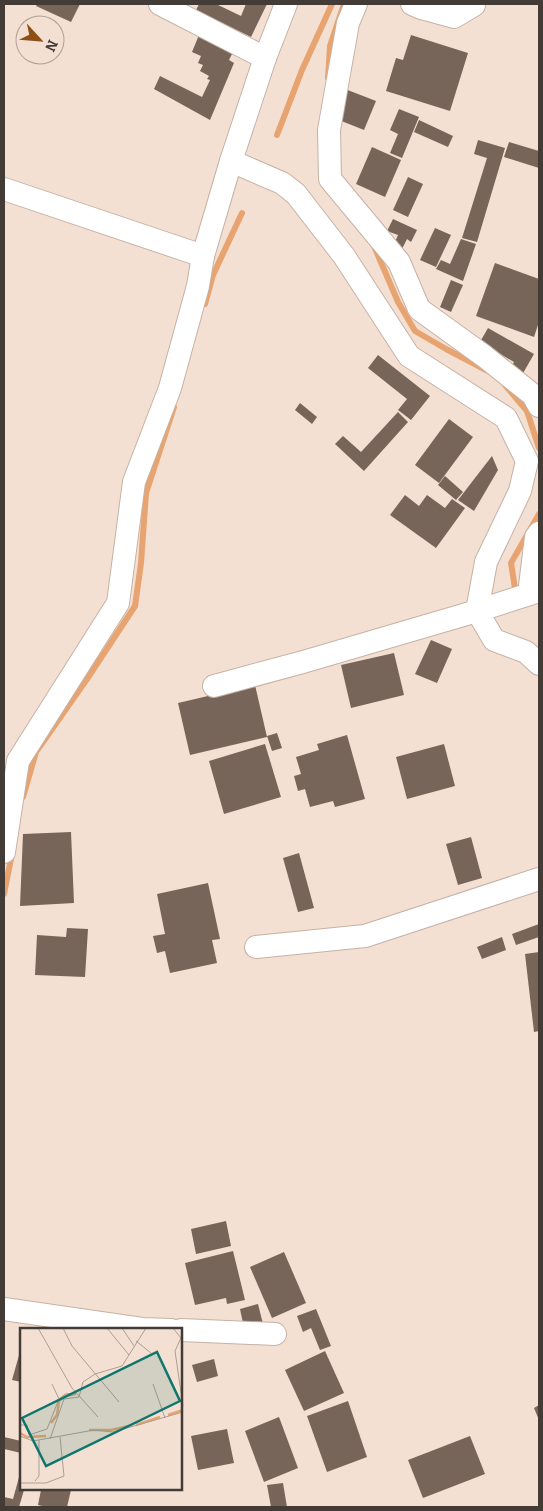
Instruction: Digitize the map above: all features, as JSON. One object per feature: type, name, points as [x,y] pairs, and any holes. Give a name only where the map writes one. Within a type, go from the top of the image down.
[{"type":"street","points":[[160,4],[265,58]]},
{"type":"street","points":[[4,852],[18,761],[118,603],[134,482],[170,388],[198,286],[203,256],[265,58],[286,4]]},
{"type":"street","points":[[356,4],[348,23],[329,130],[330,179],[399,262],[419,308],[533,395],[539,406]]},
{"type":"street","points":[[412,4],[454,17],[474,4]]},
{"type":"street","points":[[232,161],[282,183],[296,194],[344,256],[409,356],[506,418],[527,461],[520,490],[486,562],[477,611],[494,640],[526,652],[539,664]]},
{"type":"street","points":[[4,188],[203,256]]},
{"type":"street","points":[[214,686],[477,611],[534,592],[536,537],[539,533]]},
{"type":"street","points":[[256,947],[365,936],[539,879]]},
{"type":"street","points":[[4,1309],[135,1328]]},
{"type":"street","points":[[182,1330],[275,1334]]},
{"type":"building","points":[[37,4],[80,4],[71,22],[65,19],[65,15],[56,15],[36,6]]},
{"type":"building","points":[[199,4],[216,4],[241,16],[246,4],[267,4],[251,37],[196,10]]},
{"type":"building","points":[[199,35],[233,52],[229,60],[234,63],[210,120],[154,89],[160,76],[202,97],[210,80],[207,79],[209,76],[200,71],[203,65],[198,63],[201,56],[192,52]]},
{"type":"building","points":[[411,35],[468,53],[450,111],[386,91],[396,58],[403,60]]},
{"type":"building","points":[[345,89],[376,101],[364,130],[339,120],[345,106],[340,103]]},
{"type":"building","points":[[399,109],[419,117],[402,158],[390,153],[398,134],[390,130]]},
{"type":"building","points":[[419,120],[453,136],[448,147],[414,132]]},
{"type":"building","points":[[478,140],[505,148],[477,242],[462,238],[487,158],[474,154]]},
{"type":"building","points":[[509,142],[539,151],[539,168],[504,157]]},
{"type":"building","points":[[372,147],[401,160],[385,197],[356,184]]},
{"type":"building","points":[[408,177],[423,184],[408,217],[393,210]]},
{"type":"building","points":[[393,219],[417,230],[411,242],[407,239],[400,253],[392,249],[398,235],[387,231]]},
{"type":"building","points":[[435,228],[451,235],[436,267],[420,260]]},
{"type":"building","points":[[461,239],[476,244],[463,281],[436,269],[441,260],[450,264]]},
{"type":"building","points":[[495,263],[539,279],[539,322],[534,337],[476,316]]},
{"type":"building","points":[[451,280],[463,285],[451,312],[440,307]]},
{"type":"building","points":[[488,328],[534,354],[522,375],[511,368],[514,362],[480,342]]},
{"type":"building","points":[[378,355],[430,396],[411,420],[398,410],[407,399],[368,368]]},
{"type":"building","points":[[300,403],[317,417],[312,424],[295,410]]},
{"type":"building","points":[[398,412],[408,422],[364,471],[335,444],[343,436],[361,452]]},
{"type":"building","points":[[449,419],[473,437],[439,483],[415,465]]},
{"type":"building","points":[[492,456],[498,470],[474,511],[458,500]]},
{"type":"building","points":[[445,476],[463,492],[456,500],[438,485]]},
{"type":"building","points":[[405,495],[419,506],[427,495],[445,508],[452,499],[465,508],[436,548],[390,515]]},
{"type":"building","points":[[431,640],[452,649],[437,683],[415,674]]},
{"type":"building","points":[[394,653],[404,695],[351,708],[341,665]]},
{"type":"building","points":[[255,685],[267,737],[190,755],[178,703]]},
{"type":"building","points":[[277,733],[282,748],[272,751],[267,736]]},
{"type":"building","points":[[347,735],[365,799],[335,807],[333,801],[310,807],[305,789],[298,791],[294,776],[301,774],[296,757],[319,750],[317,744]]},
{"type":"building","points":[[265,744],[281,797],[224,814],[209,761]]},
{"type":"building","points":[[444,744],[455,786],[407,799],[396,757]]},
{"type":"building","points":[[71,832],[74,903],[20,906],[23,834]]},
{"type":"building","points":[[471,837],[482,878],[458,885],[446,844]]},
{"type":"building","points":[[299,853],[314,908],[298,912],[283,858]]},
{"type":"building","points":[[208,883],[220,939],[212,940],[217,963],[170,973],[165,951],[157,953],[153,936],[165,934],[157,894]]},
{"type":"building","points":[[539,924],[539,937],[516,945],[512,934]]},
{"type":"building","points":[[67,928],[88,929],[85,977],[35,975],[37,935],[66,937]]},
{"type":"building","points":[[502,937],[506,950],[482,959],[477,947]]},
{"type":"building","points":[[539,952],[539,1031],[534,1032],[525,954]]},
{"type":"building","points":[[226,1221],[231,1246],[196,1254],[191,1229]]},
{"type":"building","points":[[233,1251],[245,1300],[227,1304],[226,1298],[195,1305],[185,1263]]},
{"type":"building","points":[[284,1252],[306,1303],[272,1318],[250,1267]]},
{"type":"building","points":[[258,1304],[263,1324],[244,1328],[240,1309]]},
{"type":"building","points":[[316,1309],[331,1346],[320,1350],[311,1328],[303,1332],[297,1316]]},
{"type":"building","points":[[325,1351],[344,1393],[304,1411],[285,1370]]},
{"type":"building","points":[[20,1352],[20,1382],[12,1380]]},
{"type":"building","points":[[214,1359],[218,1376],[197,1382],[192,1365]]},
{"type":"building","points":[[348,1401],[367,1457],[327,1472],[307,1416]]},
{"type":"building","points":[[539,1405],[539,1420],[534,1408]]},
{"type":"building","points":[[279,1417],[298,1468],[264,1482],[245,1431]]},
{"type":"building","points":[[227,1429],[234,1463],[198,1470],[191,1436]]},
{"type":"building","points":[[470,1436],[485,1474],[423,1498],[408,1460]]},
{"type":"building","points":[[4,1437],[20,1441],[20,1453],[4,1449]]},
{"type":"building","points":[[20,1474],[20,1491],[24,1491],[19,1507],[4,1507],[4,1497],[13,1499]]},
{"type":"building","points":[[283,1483],[287,1507],[271,1507],[267,1485]]},
{"type":"building","points":[[41,1491],[71,1491],[67,1507],[38,1505]]},
{"type":"waterway","points":[[277,135],[302,70],[332,4]]},
{"type":"waterway","points":[[328,78],[330,46],[344,4]]},
{"type":"waterway","points":[[205,304],[213,275],[242,213]]},
{"type":"waterway","points":[[374,246],[398,302],[415,331],[486,370]]},
{"type":"waterway","points":[[505,385],[527,411],[539,448]]},
{"type":"waterway","points":[[23,797],[36,752],[135,606],[141,563],[146,493],[174,407]]},
{"type":"waterway","points":[[516,595],[511,563],[539,514]]},
{"type":"waterway","points":[[4,894],[12,854]]}]
